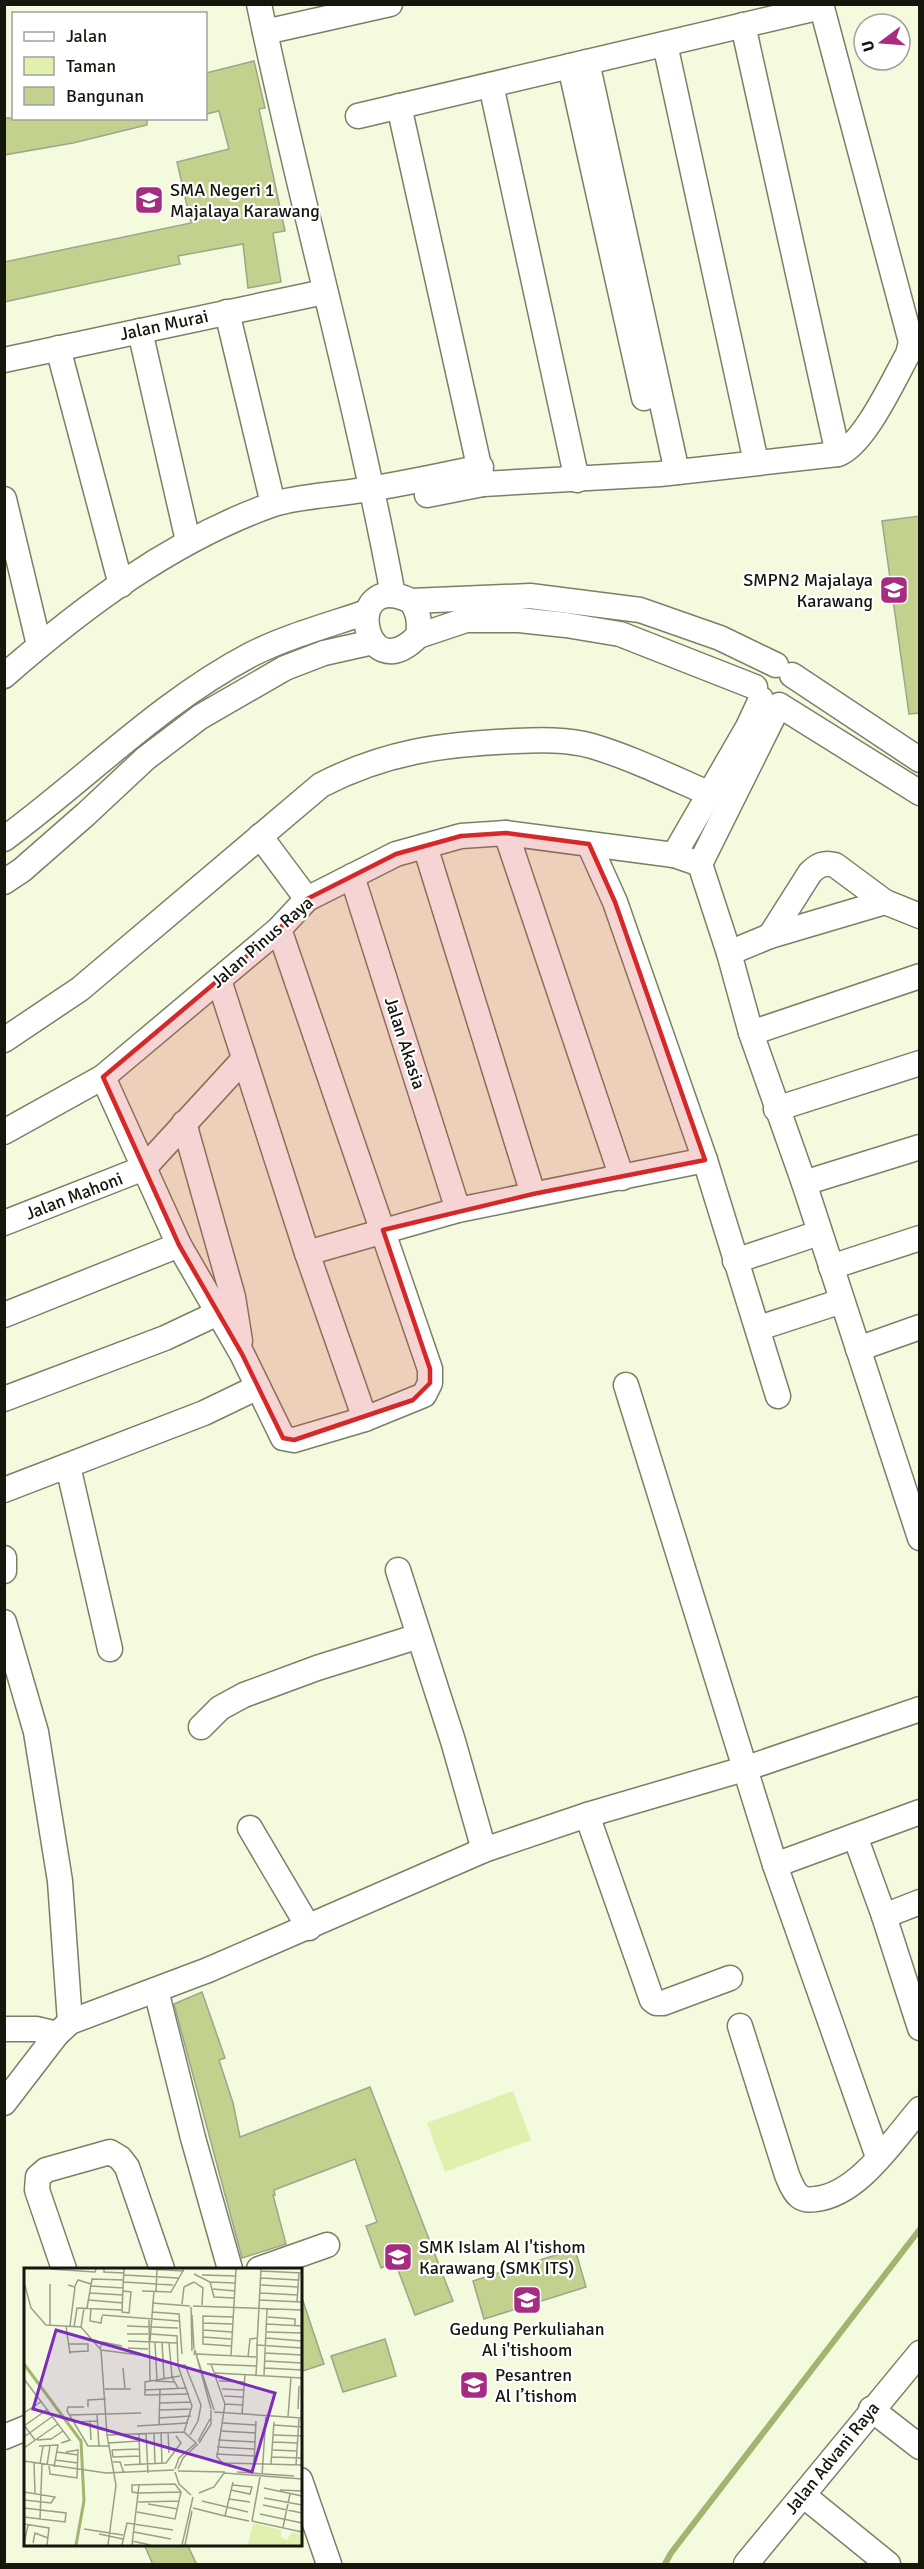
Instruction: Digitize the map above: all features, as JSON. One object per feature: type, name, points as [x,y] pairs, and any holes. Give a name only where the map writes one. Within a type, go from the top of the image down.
[{"type":"street","points":[[259,4],[287,137],[375,497],[370,533],[388,601]]},
{"type":"street","points":[[265,32],[390,4]]},
{"type":"street","points":[[4,676],[39,645],[120,585],[188,541],[273,504],[375,497],[482,476],[577,480],[668,473],[838,454],[853,445],[865,429],[908,354],[910,342],[821,6],[358,116]]},
{"type":"street","points":[[743,25],[838,454]]},
{"type":"street","points":[[665,44],[756,462]]},
{"type":"street","points":[[579,64],[668,473]]},
{"type":"street","points":[[491,85],[577,480]]},
{"type":"street","points":[[399,106],[482,476]]},
{"type":"street","name":"Jalan Murai","points":[[4,360],[324,292]]},
{"type":"street","points":[[227,312],[273,504]]},
{"type":"street","points":[[140,331],[188,541]]},
{"type":"street","points":[[57,348],[120,585]]},
{"type":"street","points":[[4,499],[39,645]]},
{"type":"street","points":[[4,839],[144,726],[259,651],[388,601],[530,596],[640,610],[720,638],[784,670],[920,760]]},
{"type":"street","points":[[388,601],[418,612],[420,623],[418,636]]},
{"type":"street","points":[[388,601],[365,622],[367,633],[373,642],[381,648],[392,650],[402,649],[418,636],[466,620],[519,620],[620,634],[765,697],[920,793]]},
{"type":"street","points":[[4,882],[22,870],[146,758],[200,717],[285,668],[324,653],[373,642]]},
{"type":"street","points":[[765,697],[790,699],[794,693],[795,681],[784,670],[769,666],[758,674],[765,697],[700,864],[729,953],[751,1034],[804,1183],[920,1538]]},
{"type":"street","points":[[674,855],[765,697]]},
{"type":"street","points":[[185,698],[200,717]]},
{"type":"street","points":[[4,1040],[80,989],[321,785],[354,768],[420,749],[542,740],[590,745],[710,794]]},
{"type":"street","points":[[506,833],[622,1178]]},
{"type":"street","name":"Jalan Pinus Raya","points":[[4,1132],[103,1077],[279,929],[307,899],[396,854],[461,836],[506,833],[674,855],[700,864]]},
{"type":"street","points":[[260,836],[307,899]]},
{"type":"street","points":[[589,844],[615,902],[705,1160],[735,1261],[759,1328],[778,1396]]},
{"type":"street","points":[[425,846],[532,1194]]},
{"type":"street","points":[[770,936],[810,873],[822,864],[835,866],[885,902],[920,916]]},
{"type":"street","name":"Jalan Akasia","points":[[352,876],[458,1210]]},
{"type":"street","points":[[729,953],[770,936],[885,902]]},
{"type":"street","points":[[103,1077],[179,1245],[242,1354],[283,1438],[294,1440],[365,1419],[424,1395],[430,1383],[430,1369],[279,929]]},
{"type":"street","points":[[751,1034],[920,975]]},
{"type":"street","points":[[219,980],[307,1253],[365,1419]]},
{"type":"street","points":[[144,1168],[244,1059]]},
{"type":"street","points":[[776,1109],[920,1063]]},
{"type":"street","points":[[184,1123],[233,1298],[242,1354]]},
{"type":"street","points":[[804,1183],[920,1147]]},
{"type":"street","points":[[307,1253],[458,1210],[705,1160]]},
{"type":"street","name":"Jalan Mahoni","points":[[4,1223],[144,1168]]},
{"type":"street","points":[[735,1261],[819,1233]]},
{"type":"street","points":[[831,1267],[920,1238]]},
{"type":"street","points":[[4,1315],[179,1245]]},
{"type":"street","points":[[759,1328],[842,1301]]},
{"type":"street","points":[[4,1399],[165,1338],[218,1313]]},
{"type":"street","points":[[858,1349],[920,1327]]},
{"type":"street","points":[[626,1385],[775,1865],[878,2157]]},
{"type":"street","points":[[4,1490],[204,1413],[258,1387]]},
{"type":"street","points":[[68,1466],[110,1649]]},
{"type":"street","points":[[4,1558],[4,1571]]},
{"type":"street","points":[[398,1570],[484,1850]]},
{"type":"street","points":[[4,1622],[36,1732],[60,1881],[63,2028],[4,2103]]},
{"type":"street","points":[[201,1727],[220,1708],[244,1695],[317,1668],[419,1636]]},
{"type":"street","points":[[4,2030],[63,2028],[309,1928],[484,1850],[587,1815],[744,1768],[920,1709]]},
{"type":"street","points":[[775,1865],[920,1812]]},
{"type":"street","points":[[587,1815],[652,2000],[663,2003],[730,1978]]},
{"type":"street","points":[[250,1828],[309,1928]]},
{"type":"street","points":[[855,1836],[920,2028]]},
{"type":"street","points":[[884,1917],[920,1902]]},
{"type":"street","points":[[156,1990],[193,2138],[230,2268]]},
{"type":"street","points":[[740,2026],[794,2191],[806,2200],[836,2194],[852,2184],[920,2109]]},
{"type":"street","points":[[64,2268],[37,2190],[38,2177],[46,2170],[110,2152],[120,2158],[127,2167],[162,2268]]},
{"type":"street","points":[[262,2268],[327,2245]]},
{"type":"street","name":"Jalan Advani Raya","points":[[746,2565],[871,2409],[920,2353]]},
{"type":"street","points":[[871,2409],[920,2447]]},
{"type":"street","points":[[4,2437],[24,2428]]},
{"type":"street","points":[[302,2486],[329,2565]]},
{"type":"street","points":[[802,2495],[888,2565]]},
{"type":"highlighted area","points":[[506,833],[589,844],[615,902],[705,1160],[533,1194],[383,1230],[430,1369],[430,1383],[413,1400],[294,1440],[283,1438],[242,1354],[179,1245],[103,1077],[279,929],[307,899],[396,854],[461,836]]},
{"type":"green space","points":[[513,2091],[531,2140],[445,2172],[427,2123]]},
{"type":"building","points":[[254,61],[265,108],[259,109],[285,231],[273,233],[281,282],[248,288],[243,244],[178,256],[180,264],[4,302],[4,262],[191,223],[177,162],[229,149],[219,111],[207,114],[207,73]]},
{"type":"building","points":[[4,118],[12,118],[12,120],[147,120],[147,125],[73,143],[4,155]]},
{"type":"building","points":[[920,516],[920,713],[909,714],[882,521]]},
{"type":"building","points":[[202,1992],[225,2058],[219,2060],[233,2103],[240,2137],[370,2087],[453,2301],[415,2315],[395,2262],[381,2268],[366,2226],[377,2222],[355,2159],[274,2190],[275,2195],[273,2195],[286,2244],[242,2258],[174,2004]]},
{"type":"building","points":[[575,2249],[586,2287],[484,2319],[473,2281]]},
{"type":"building","points":[[302,2301],[303,2301],[324,2364],[302,2371]]},
{"type":"building","points":[[385,2339],[396,2376],[343,2392],[331,2356]]},
{"type":"building","points":[[144,2545],[187,2545],[197,2565],[153,2565]]},
{"type":"waterway","points":[[665,2564],[671,2553],[920,2229]]},
{"type":"place","name":"SMA Negeri 1 Majalaya Karawang","points":[[149,200]]},
{"type":"place","name":"SMPN2 Majalaya Karawang","points":[[894,590]]},
{"type":"place","name":"SMK Islam Al I'tishom Karawang (SMK ITS)","points":[[398,2257]]},
{"type":"place","name":"Gedung Perkuliahan Al i'tishoom","points":[[527,2300]]},
{"type":"place","name":"Pesantren Al I’tishom","points":[[474,2385]]}]
